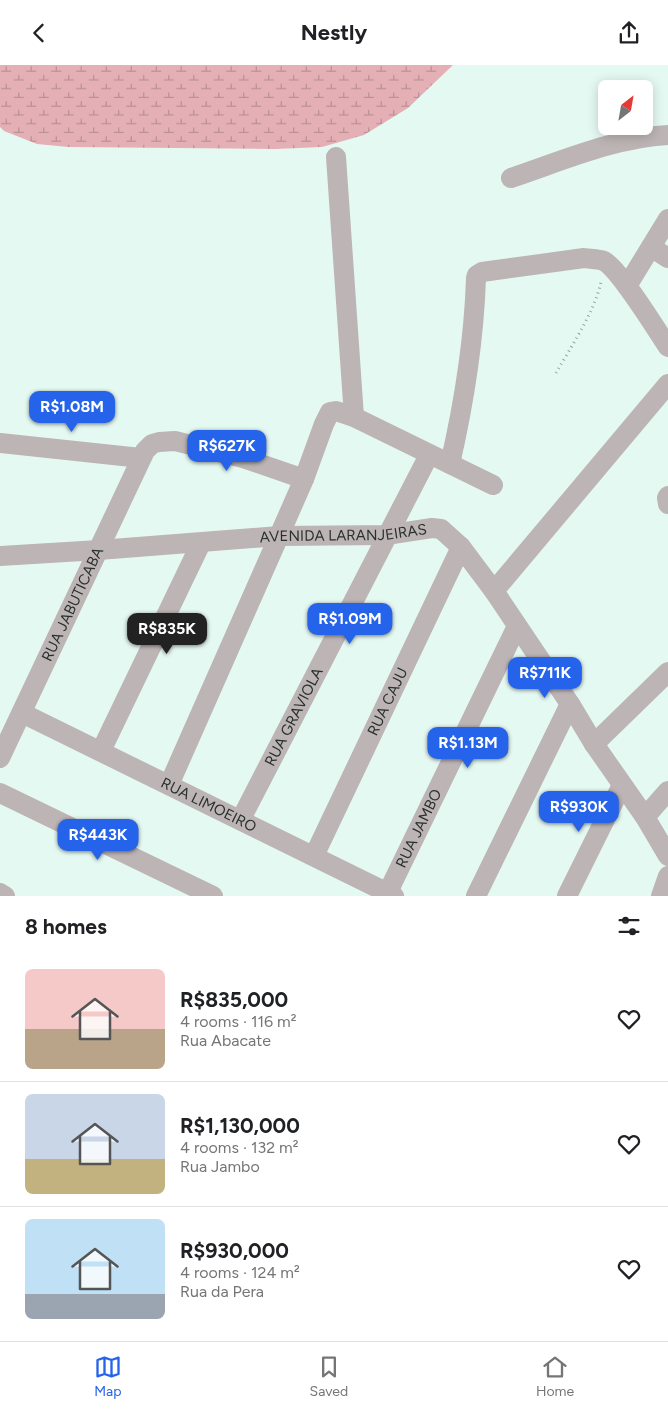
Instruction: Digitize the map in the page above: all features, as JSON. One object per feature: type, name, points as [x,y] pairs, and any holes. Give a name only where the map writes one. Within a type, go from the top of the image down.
[{"type":"street","points":[[511,178],[600,148],[646,136],[668,135]]},
{"type":"street","points":[[336,157],[354,417]]},
{"type":"street","points":[[626,286],[668,219]]},
{"type":"street","points":[[651,247],[668,258]]},
{"type":"street","points":[[450,464],[467,382],[477,275],[482,272],[584,258],[606,262],[626,286],[668,347]]},
{"type":"street","points":[[494,591],[668,384]]},
{"type":"street","points":[[169,785],[304,479],[330,412],[336,411],[354,417],[493,485]]},
{"type":"street","points":[[0,443],[143,454],[152,444],[175,441],[243,458],[304,479]]},
{"type":"street","name":"RUA JABUTICABA","points":[[0,758],[143,454]]},
{"type":"street","name":"RUA GRAVIOLA","points":[[241,819],[429,455]]},
{"type":"street","points":[[668,496],[668,504]]},
{"type":"street","name":"AVENIDA LARANJEIRAS","points":[[2,561],[99,550],[279,536],[386,535],[437,528],[445,531],[461,547],[494,591],[570,704],[594,744],[645,817],[667,854]]},
{"type":"street","points":[[101,751],[201,543]]},
{"type":"street","name":"RUA CAJU","points":[[314,857],[461,547]]},
{"type":"street","name":"RUA JAMBO","points":[[389,895],[517,627]]},
{"type":"street","points":[[594,744],[668,672]]},
{"type":"street","points":[[476,896],[570,704]]},
{"type":"street","name":"RUA LIMOEIRO","points":[[22,713],[241,819],[389,895]]},
{"type":"street","points":[[567,896],[622,785]]},
{"type":"street","points":[[645,817],[668,791]]},
{"type":"street","points":[[0,793],[212,896]]},
{"type":"street","points":[[661,896],[668,875]]},
{"type":"street","points":[[0,893],[5,896]]},
{"type":"path","points":[[556,373],[598,293],[606,262]]},
{"type":"green space","points":[[0,65],[453,65],[408,108],[364,135],[322,147],[276,149],[68,147],[37,144],[4,131],[0,127]]}]
